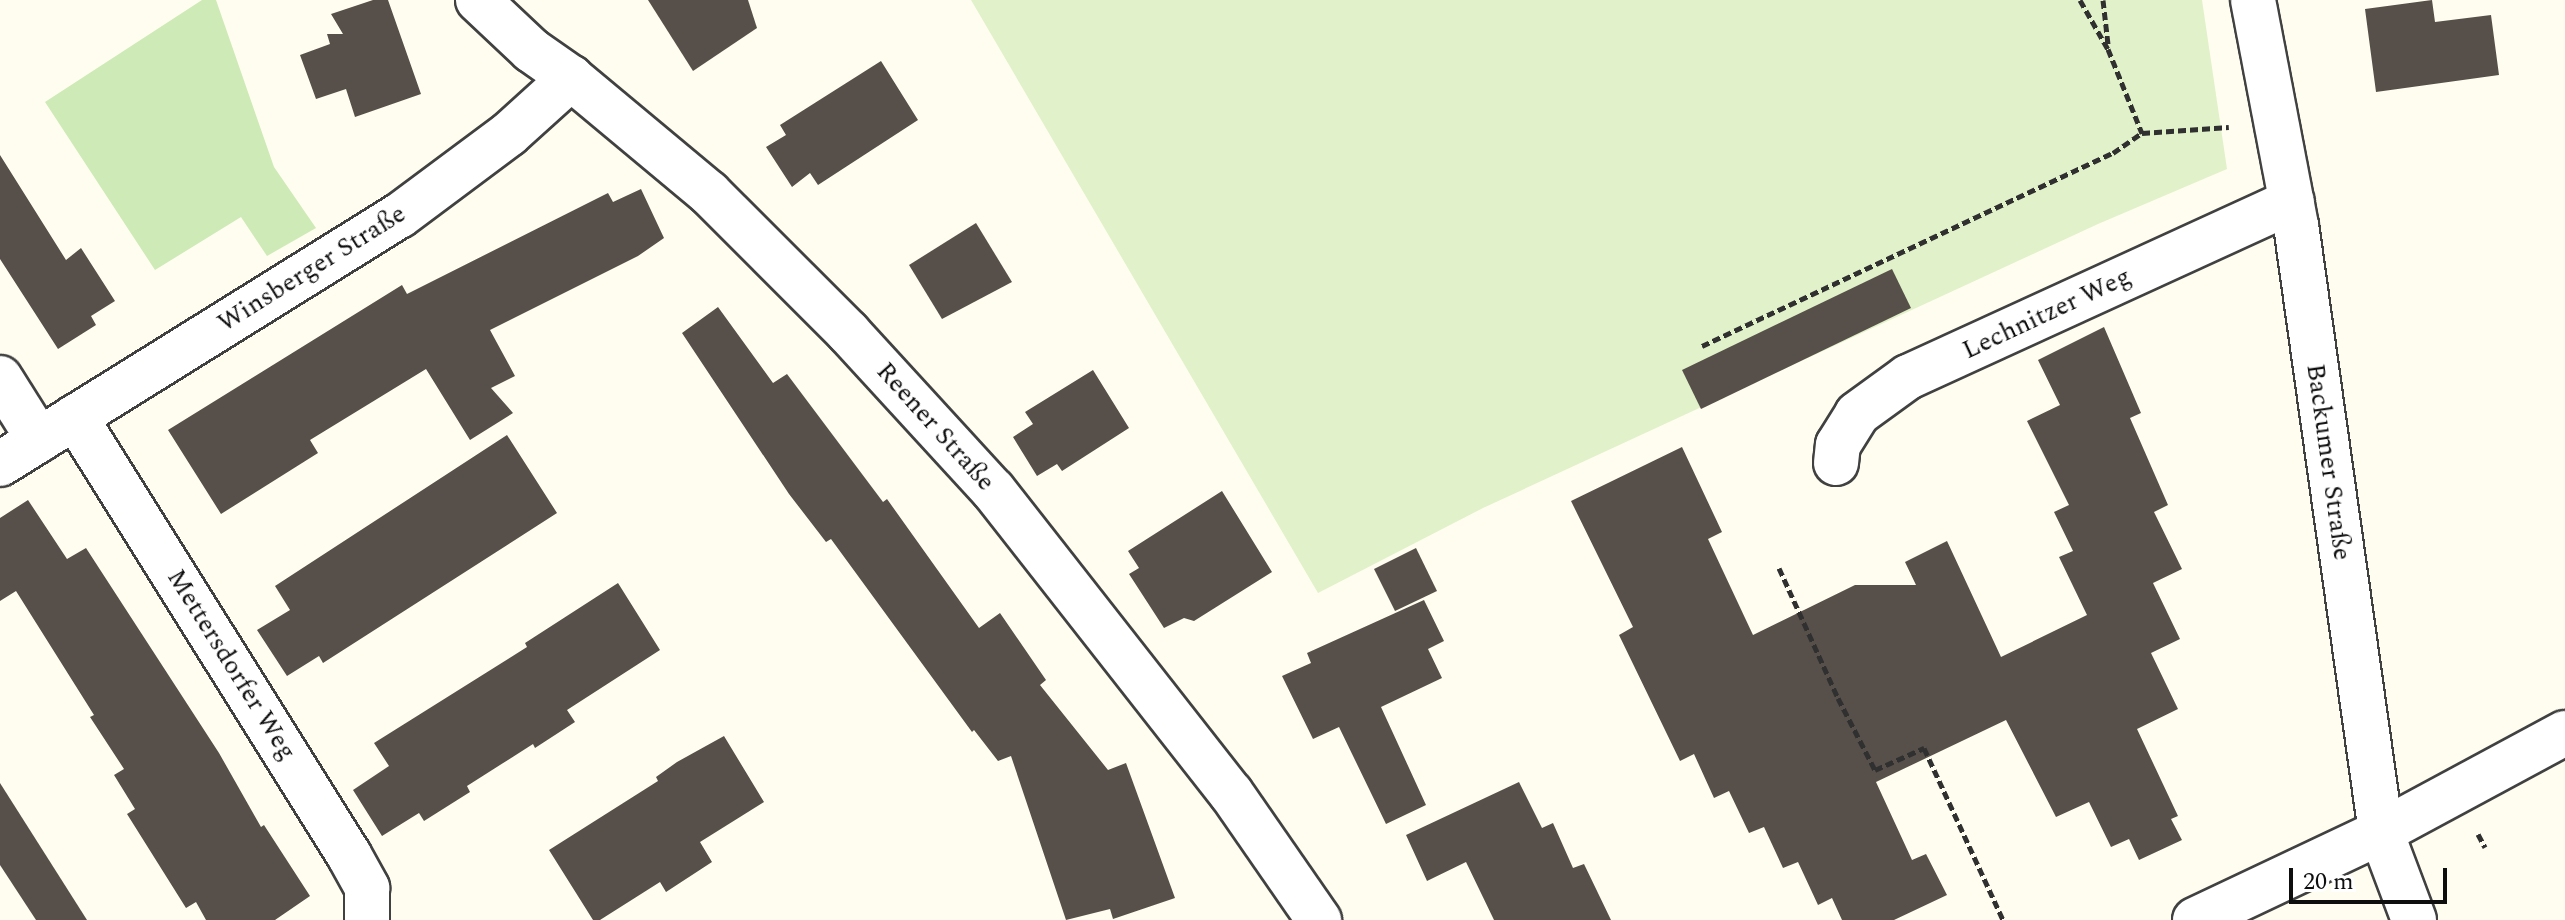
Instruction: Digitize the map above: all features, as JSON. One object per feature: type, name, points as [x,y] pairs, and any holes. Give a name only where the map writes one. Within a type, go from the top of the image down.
[{"type":"street","name":"Reener Straße","points":[[478,0],[531,50],[571,78],[709,193],[848,332],[993,490],[1231,793],[1319,920]]},
{"type":"street","name":"Backumer Straße","points":[[2253,0],[2261,58],[2292,201],[2381,832],[2414,920]]},
{"type":"street","name":"Winsberger Straße","points":[[0,464],[399,216],[509,134],[571,78]]},
{"type":"street","name":"Lechnitzer Weg","points":[[1836,463],[1838,445],[1857,414],[1908,377],[2292,201]]},
{"type":"street","points":[[0,378],[57,429]]},
{"type":"street","name":"Mettersdorfer Weg","points":[[57,429],[349,855],[367,888],[367,920]]},
{"type":"street","points":[[2195,920],[2381,832],[2565,733]]},
{"type":"path","points":[[2080,0],[2108,49],[2142,133]]},
{"type":"path","points":[[2103,0],[2108,49]]},
{"type":"path","points":[[1702,346],[2113,153],[2142,133],[2231,127]]},
{"type":"path","points":[[1779,568],[1838,698],[1875,770],[1924,748],[2003,920]]},
{"type":"green space","points":[[202,0],[216,0],[274,167],[316,228],[267,256],[241,217],[155,270],[45,102]]},
{"type":"green space","points":[[971,0],[2202,0],[2227,169],[2098,224],[1483,508],[1318,593]]},
{"type":"building","points":[[373,0],[388,0],[421,94],[355,117],[346,89],[316,99],[300,55],[330,44],[327,34],[343,34],[331,14]]},
{"type":"building","points":[[648,0],[748,0],[757,28],[693,71]]},
{"type":"building","points":[[2432,0],[2435,22],[2491,15],[2499,75],[2376,92],[2365,9]]},
{"type":"building","points":[[881,61],[918,120],[818,185],[810,173],[792,187],[766,147],[786,135],[780,125]]},
{"type":"building","points":[[0,155],[66,260],[81,248],[115,301],[91,316],[96,325],[58,349],[0,259]]},
{"type":"building","points":[[641,189],[664,238],[638,256],[490,330],[515,376],[491,388],[513,413],[470,440],[426,369],[310,440],[318,453],[221,514],[168,430],[402,285],[407,294],[608,193],[613,202]]},
{"type":"building","points":[[976,223],[1012,282],[942,319],[909,265]]},
{"type":"building","points":[[1892,269],[1911,308],[1701,409],[1682,370]]},
{"type":"building","points":[[718,307],[773,383],[787,374],[883,502],[887,499],[979,628],[1000,613],[1046,680],[1040,685],[1108,770],[1126,763],[1175,898],[1113,919],[1110,909],[1066,920],[1011,756],[998,761],[974,730],[972,732],[831,539],[826,542],[789,494],[682,333]]},
{"type":"building","points":[[2104,327],[2141,413],[2130,418],[2168,505],[2154,512],[2182,569],[2153,583],[2180,639],[2151,653],[2178,709],[2137,729],[2178,816],[2171,819],[2182,840],[2139,860],[2129,839],[2111,847],[2089,802],[2056,817],[2006,720],[1876,782],[1912,860],[1926,854],[1947,895],[1894,920],[1842,920],[1832,898],[1818,905],[1798,862],[1783,868],[1764,827],[1749,833],[1729,791],[1714,798],[1694,754],[1680,761],[1619,635],[1633,627],[1571,501],[1682,447],[1722,532],[1708,539],[1753,635],[1855,585],[1916,585],[1905,562],[1947,541],[2001,657],[2087,615],[2059,557],[2073,551],[2054,512],[2069,505],[2027,421],[2060,405],[2038,360]]},
{"type":"building","points":[[1093,370],[1129,428],[1062,471],[1057,464],[1037,476],[1013,437],[1033,424],[1025,412]]},
{"type":"building","points":[[507,435],[557,513],[323,663],[319,656],[287,676],[257,630],[290,610],[275,586]]},
{"type":"building","points":[[1222,491],[1272,572],[1194,621],[1184,618],[1164,628],[1129,574],[1139,568],[1128,551]]},
{"type":"building","points":[[28,500],[67,559],[86,548],[219,753],[261,827],[264,825],[310,896],[275,920],[206,920],[196,902],[186,908],[127,814],[135,809],[114,775],[124,769],[90,717],[94,715],[16,591],[0,601],[0,518]]},
{"type":"building","points":[[1416,548],[1437,591],[1395,611],[1374,569]]},
{"type":"building","points":[[618,583],[660,650],[567,710],[575,722],[535,748],[533,744],[467,786],[470,792],[424,821],[419,813],[382,836],[353,790],[389,766],[374,743],[527,647],[525,643]]},
{"type":"building","points":[[1424,600],[1444,641],[1428,649],[1442,678],[1381,707],[1426,805],[1386,824],[1339,727],[1313,739],[1282,676],[1311,663],[1307,653]]},
{"type":"building","points":[[724,736],[764,802],[700,842],[712,862],[666,892],[660,882],[600,920],[593,920],[549,850],[658,781],[656,777],[677,762]]},
{"type":"building","points":[[1519,782],[1542,828],[1553,823],[1573,868],[1584,864],[1611,920],[1494,920],[1466,862],[1427,881],[1406,835]]},
{"type":"building","points":[[0,783],[87,920],[36,920],[0,865]]}]
